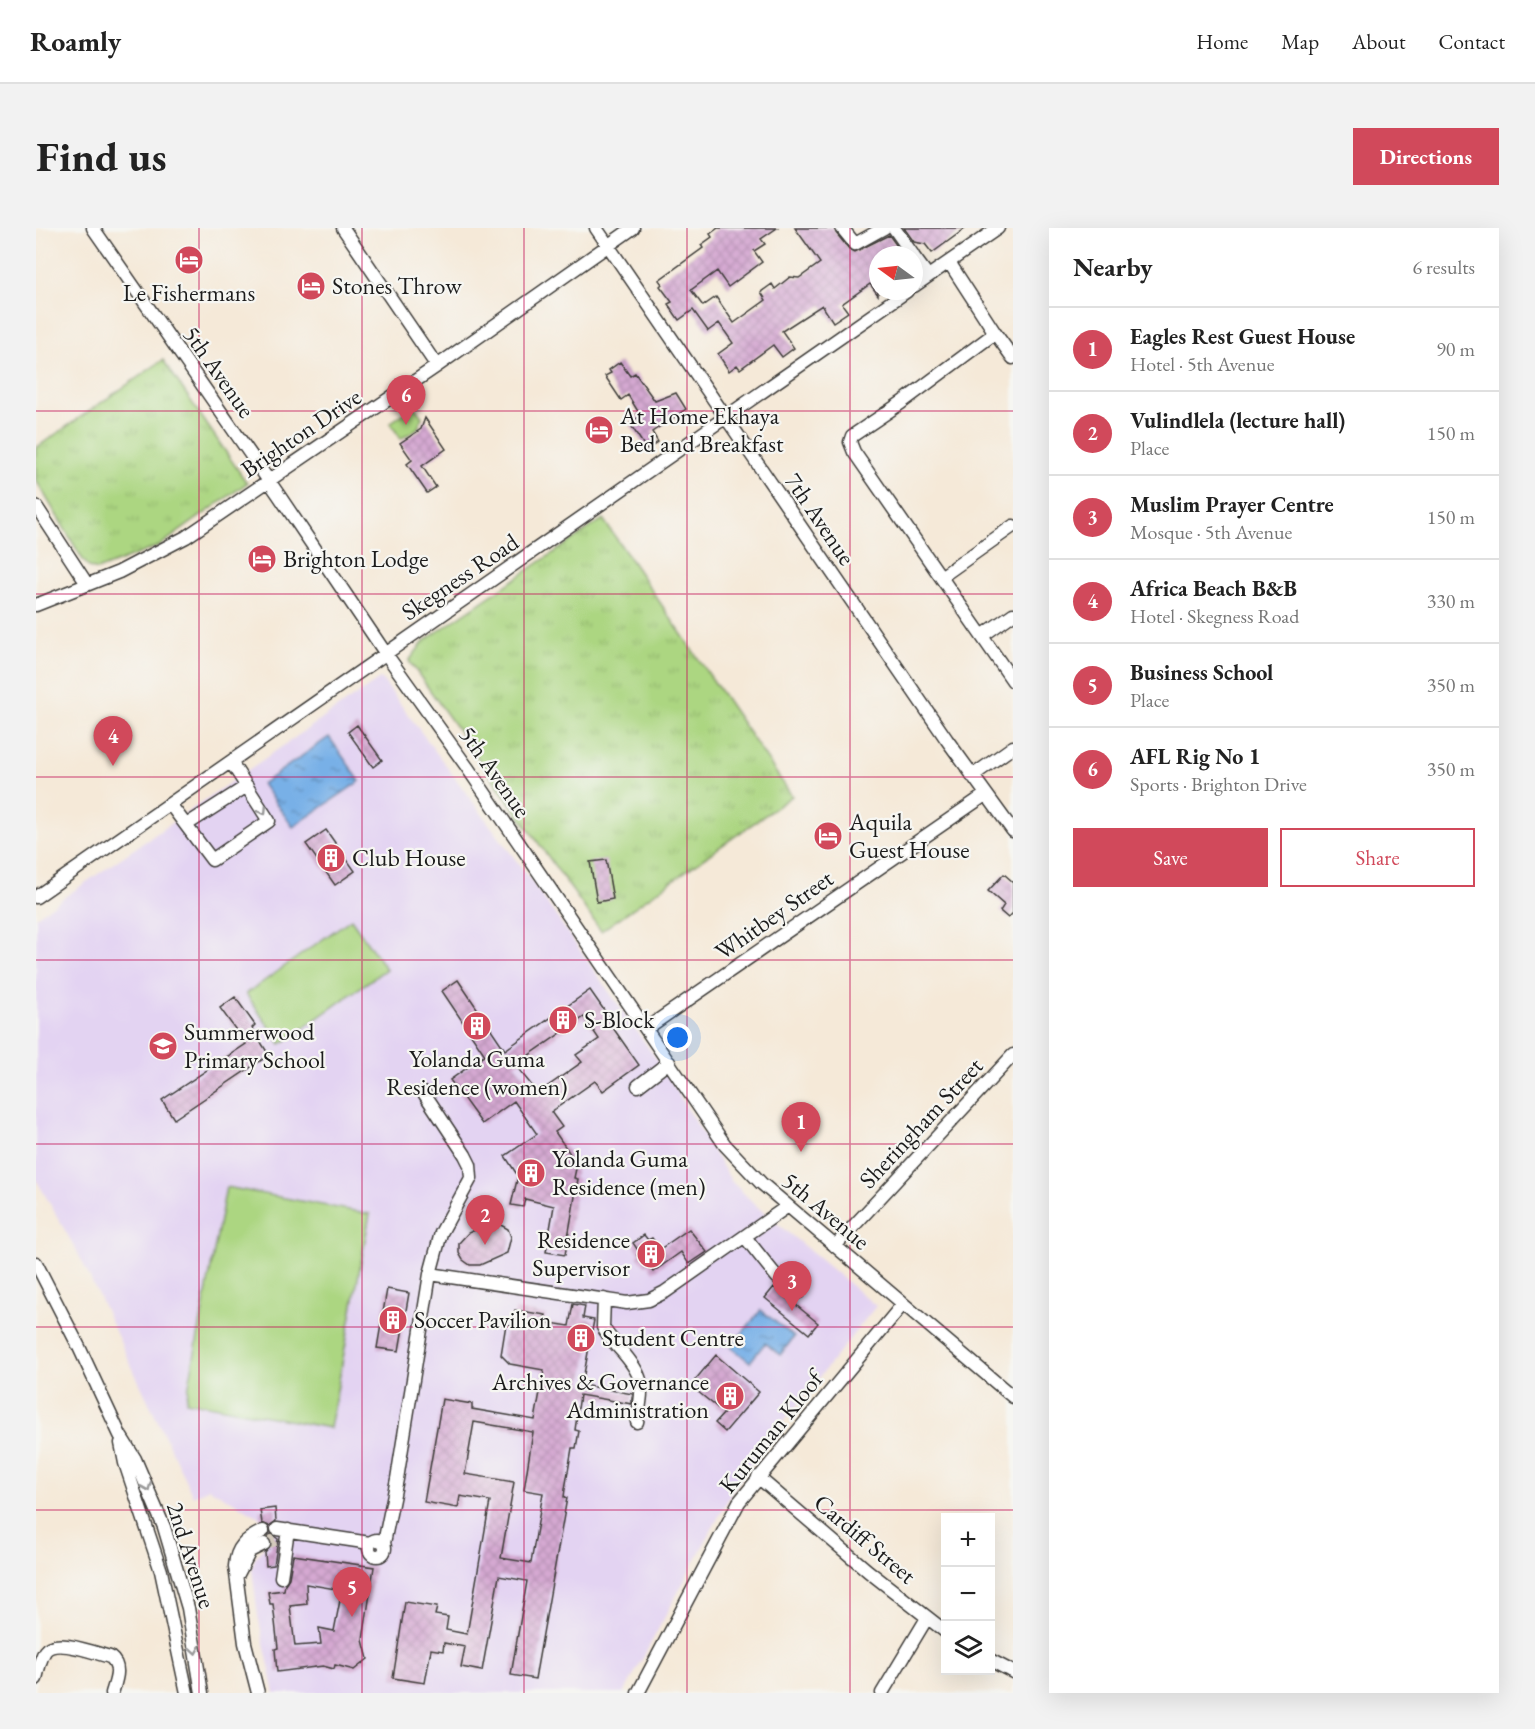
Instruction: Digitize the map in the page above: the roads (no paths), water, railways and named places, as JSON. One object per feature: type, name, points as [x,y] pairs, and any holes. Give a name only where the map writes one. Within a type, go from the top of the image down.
[{"type":"street","name":"5th Avenue","points":[[93,228],[386,654],[467,766],[735,1158],[761,1183],[1013,1397]]},
{"type":"street","points":[[343,228],[437,366]]},
{"type":"street","name":"7th Avenue","points":[[596,228],[985,795],[1013,831]]},
{"type":"street","name":"Brighton Drive","points":[[36,605],[119,572],[170,547],[437,366],[633,228]]},
{"type":"street","points":[[842,228],[855,244],[884,228]]},
{"type":"street","points":[[894,228],[906,246]]},
{"type":"street","points":[[923,280],[998,228]]},
{"type":"street","points":[[949,262],[1013,358]]},
{"type":"street","points":[[923,269],[928,276]]},
{"type":"street","name":"Skegness Road","points":[[36,897],[894,300]]},
{"type":"street","points":[[995,333],[851,439],[854,452],[1013,681]]},
{"type":"street","points":[[36,506],[87,584]]},
{"type":"street","points":[[941,577],[1013,526]]},
{"type":"street","points":[[982,636],[1013,614]]},
{"type":"street","points":[[972,776],[1013,747]]},
{"type":"street","points":[[170,804],[212,860],[269,821],[231,762]]},
{"type":"street","points":[[186,825],[247,786]]},
{"type":"street","name":"Whitbey Street","points":[[647,1028],[985,795]]},
{"type":"street","name":"Sheringham Street","points":[[835,1246],[1013,1055]]},
{"type":"street","points":[[638,1086],[669,1062]]},
{"type":"street","points":[[281,1577],[283,1534],[369,1547],[377,1539],[384,1543],[397,1479],[430,1274],[441,1233],[468,1184],[471,1173],[471,1166],[465,1155],[424,1093]]},
{"type":"street","points":[[430,1274],[638,1303],[657,1297],[788,1206]]},
{"type":"street","points":[[745,1237],[777,1277],[798,1292]]},
{"type":"street","name":"2nd Avenue","points":[[36,1263],[79,1347],[120,1436],[135,1459],[164,1527],[191,1623],[202,1693]]},
{"type":"street","points":[[604,1299],[603,1327],[634,1365],[641,1378],[642,1395],[637,1422]]},
{"type":"street","name":"Kuruman Kloof","points":[[638,1693],[739,1502],[903,1304]]},
{"type":"street","name":"2nd Avenue","points":[[120,1436],[125,1462],[157,1556],[183,1667],[186,1693]]},
{"type":"street","name":"Cardiff Street","points":[[758,1477],[868,1571],[941,1629]]},
{"type":"street","points":[[258,1693],[245,1643],[235,1561],[240,1547],[248,1539],[263,1538]]},
{"type":"street","points":[[157,1556],[171,1551]]},
{"type":"street","points":[[882,1693],[927,1618]]},
{"type":"street","points":[[36,1678],[45,1650],[57,1644],[110,1657],[115,1661],[117,1677],[112,1693]]},
{"type":"street","points":[[995,1663],[1013,1672]]},
{"type":"water","points":[[329,737],[360,781],[293,827],[262,784]]},
{"type":"water","points":[[761,1310],[794,1337],[780,1355],[765,1343],[750,1362],[731,1347]]},
{"type":"tunnel","points":[[264,1544],[278,1539]]},
{"type":"place","name":"Le Fishermans","points":[[189,260]]},
{"type":"place","name":"Stones Throw","points":[[311,286]]},
{"type":"place","name":"AFL Rig No 1","points":[[406,425]]},
{"type":"place","name":"At Home Ekhaya Bed and Breakfast","points":[[599,430]]},
{"type":"place","name":"Brighton Lodge","points":[[262,559]]},
{"type":"place","name":"Africa Beach B&B","points":[[113,766]]},
{"type":"place","name":"Aquila Guest House","points":[[828,836]]},
{"type":"place","name":"Club House","points":[[331,858]]},
{"type":"place","name":"S-Block","points":[[563,1020]]},
{"type":"place","name":"Yolanda Guma Residence (women)","points":[[477,1026]]},
{"type":"place","name":"Summerwood Primary School","points":[[163,1046]]},
{"type":"place","name":"Eagles Rest Guest House","points":[[801,1152]]},
{"type":"place","name":"Yolanda Guma Residence (men)","points":[[531,1173]]},
{"type":"place","name":"Vulindlela (lecture hall)","points":[[485,1245]]},
{"type":"place","name":"Residence Supervisor","points":[[651,1254]]},
{"type":"place","name":"Muslim Prayer Centre","points":[[792,1311]]},
{"type":"place","name":"Soccer Pavilion","points":[[393,1320]]},
{"type":"place","name":"Student Centre","points":[[581,1338]]},
{"type":"place","name":"Archives & Governance Administration","points":[[730,1396]]},
{"type":"place","name":"Business School","points":[[352,1617]]}]
